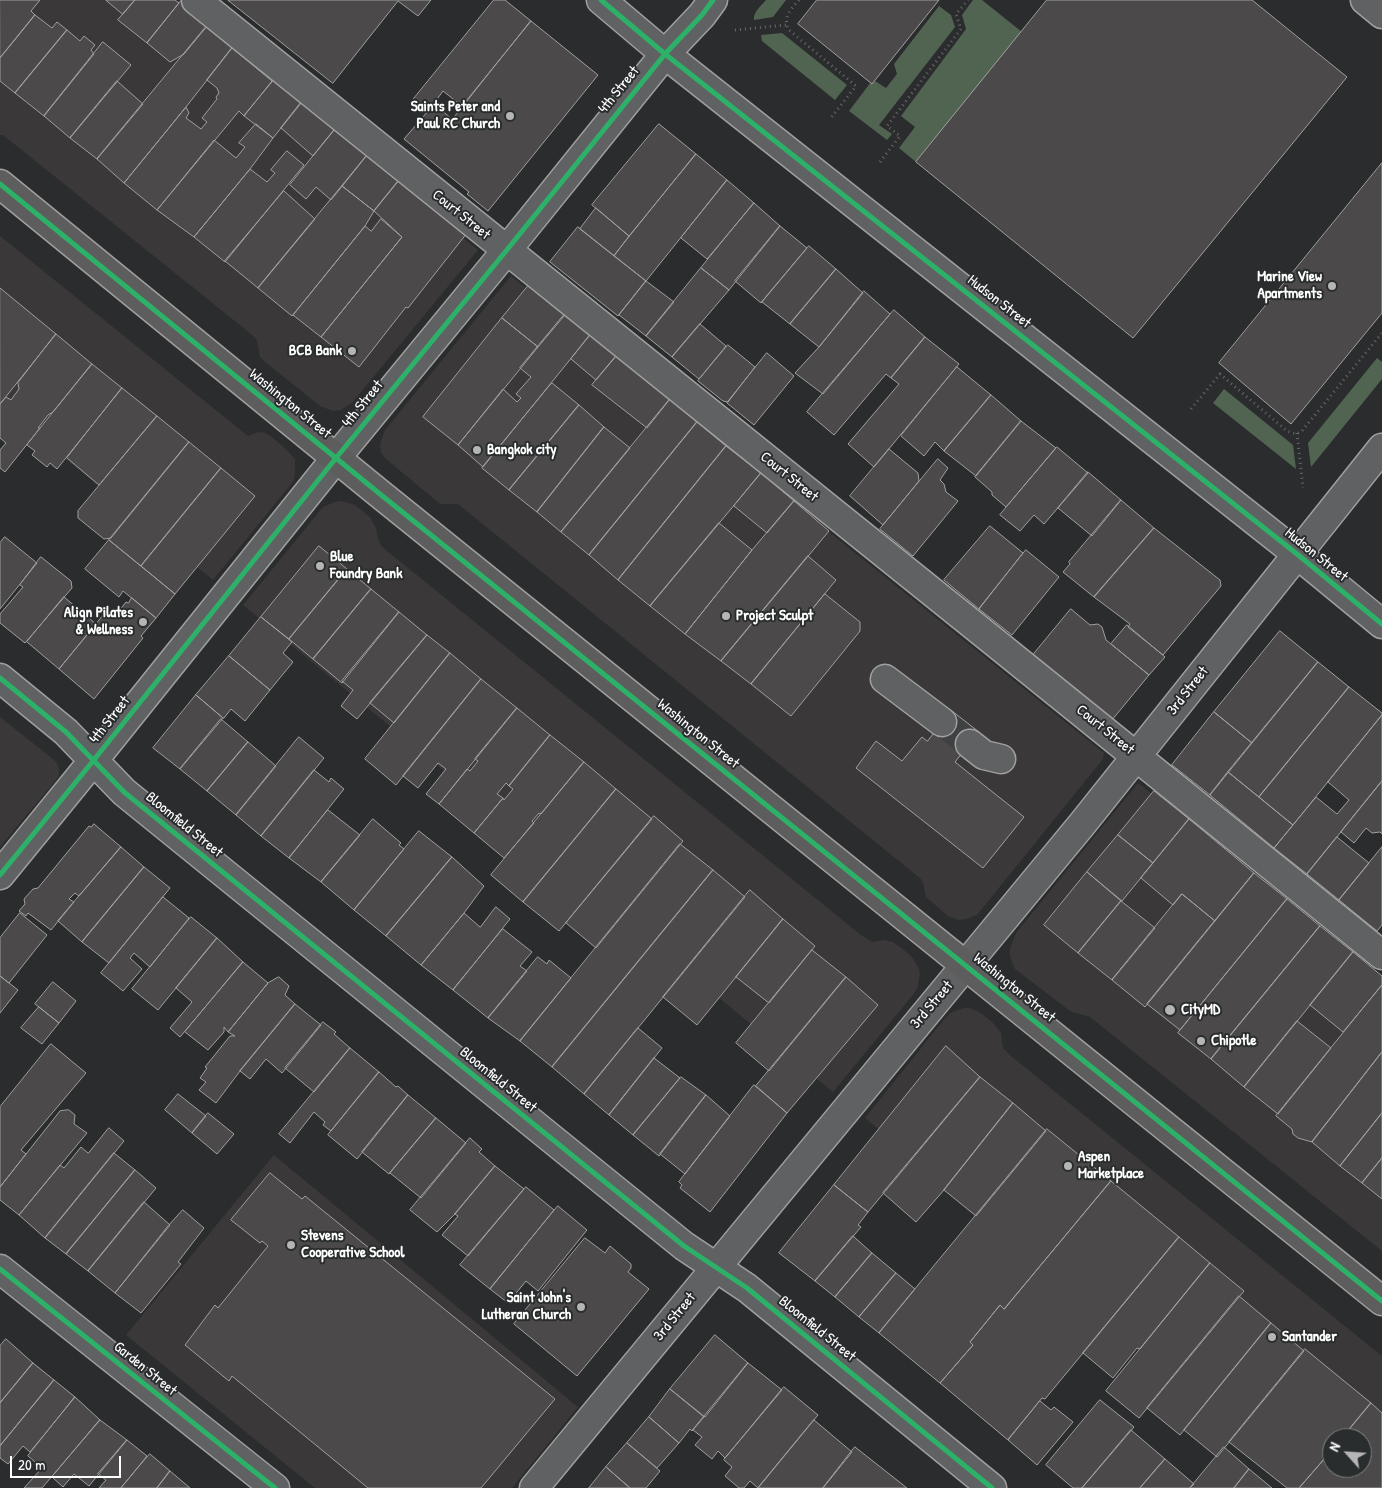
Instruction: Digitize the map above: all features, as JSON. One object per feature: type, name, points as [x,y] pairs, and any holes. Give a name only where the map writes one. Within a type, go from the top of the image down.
[{"type":"main road","name":"Washington Street","points":[[0,184],[336,458],[1382,1302]]},
{"type":"street","name":"Court Street","points":[[196,0],[1382,955]]},
{"type":"street","name":"Hudson Street","points":[[601,0],[665,54],[1297,554],[1382,624]]},
{"type":"street","name":"4th Street","points":[[0,875],[665,54],[702,15],[713,0]]},
{"type":"street","points":[[1365,0],[1382,14]]},
{"type":"street","name":"3rd Street","points":[[534,1488],[1137,756],[1382,448]]},
{"type":"street","name":"Bloomfield Street","points":[[0,678],[66,732],[124,792],[684,1246],[747,1288],[992,1488]]},
{"type":"street","points":[[885,678],[942,722]]},
{"type":"street","points":[[970,744],[984,754],[1001,759]]},
{"type":"street","name":"Garden Street","points":[[0,1269],[275,1488]]},
{"type":"path","points":[[799,0],[788,14],[786,25],[856,86],[830,119]]},
{"type":"path","points":[[880,162],[900,136],[887,126],[960,29],[956,14],[968,0]]},
{"type":"path","points":[[735,30],[786,25]]},
{"type":"path","points":[[1191,409],[1220,374],[1283,428],[1297,434],[1305,429],[1382,333]]},
{"type":"path","points":[[1297,434],[1303,488]]},
{"type":"shaded area","points":[[0,0],[168,0],[478,250],[352,403],[341,410],[333,411],[320,406],[260,357],[257,340],[251,334],[3,135],[0,135]]},
{"type":"shaded area","points":[[0,236],[248,436],[258,432],[265,433],[272,437],[295,459],[293,482],[213,580],[0,405]]},
{"type":"shaded area","points":[[511,276],[1104,753],[1103,759],[977,915],[959,920],[948,916],[926,897],[921,879],[458,504],[440,504],[381,453],[380,444],[385,430]]},
{"type":"shaded area","points":[[341,501],[355,505],[370,517],[376,528],[381,546],[861,935],[872,942],[884,940],[893,942],[914,960],[920,974],[917,989],[833,1092],[243,605],[323,507]]},
{"type":"shaded area","points":[[0,717],[53,759],[57,763],[59,775],[0,847]]},
{"type":"shaded area","points":[[1138,783],[1382,979],[1382,1251],[1090,1017],[1070,1011],[1015,969],[1010,957],[1010,949],[1016,933]]},
{"type":"shaded area","points":[[964,1008],[970,1008],[981,1013],[1001,1033],[1003,1048],[1011,1056],[1382,1356],[1382,1488],[1314,1488],[865,1118],[952,1012]]},
{"type":"shaded area","name":"Stevens Cooperative School","points":[[274,1155],[578,1407],[512,1488],[315,1488],[126,1335]]},
{"type":"green space","points":[[766,0],[786,0],[773,17],[754,20],[756,12]]},
{"type":"green space","points":[[973,0],[982,0],[1022,32],[916,162],[899,148],[915,127],[901,116],[966,29],[962,15]]},
{"type":"green space","points":[[939,6],[951,15],[955,27],[879,125],[892,134],[887,140],[849,111],[871,82],[875,81],[886,88],[897,74],[894,64]]},
{"type":"green space","points":[[782,33],[847,85],[835,100],[762,41],[761,35]]},
{"type":"green space","points":[[1377,358],[1382,362],[1382,379],[1311,467],[1308,443]]},
{"type":"green space","points":[[1224,389],[1293,445],[1296,469],[1213,403]]},
{"type":"building","points":[[0,0],[40,0],[31,11],[35,15],[0,58]]},
{"type":"building","points":[[106,0],[135,0],[123,14]]},
{"type":"building","points":[[135,0],[175,0],[179,3],[147,43],[118,20]]},
{"type":"building","points":[[228,0],[431,0],[418,16],[398,1],[333,83]]},
{"type":"building","points":[[494,0],[505,0],[531,21],[462,106],[443,91],[427,113],[412,101]]},
{"type":"building","points":[[817,0],[939,0],[872,84],[798,24]]},
{"type":"building","points":[[1047,0],[1252,0],[1347,77],[1133,338],[916,162]]},
{"type":"building","points":[[181,1],[208,25],[184,54],[170,62],[147,43]]},
{"type":"building","points":[[35,15],[52,28],[57,22],[67,30],[15,93],[0,81],[0,58]]},
{"type":"building","name":"Saints Peter and Paul RC Church","points":[[531,21],[598,75],[488,211],[467,194],[469,192],[404,139],[434,104],[452,119]]},
{"type":"building","points":[[206,27],[232,48],[124,183],[97,159]]},
{"type":"building","points":[[67,30],[80,41],[84,36],[95,45],[91,50],[94,54],[44,116],[15,93]]},
{"type":"building","points":[[103,42],[131,65],[70,138],[44,116]]},
{"type":"building","points":[[232,48],[272,81],[244,116],[239,111],[157,210],[124,183],[186,107],[189,113],[186,118],[201,129],[207,122],[202,118],[217,99],[216,97],[219,93],[217,88],[207,80]]},
{"type":"building","points":[[274,80],[302,102],[273,138],[244,116]]},
{"type":"building","points":[[117,81],[143,104],[97,159],[70,138]]},
{"type":"building","points":[[303,100],[335,129],[313,156],[281,128]]},
{"type":"building","points":[[256,124],[273,138],[194,237],[157,210],[214,140],[236,158],[245,147],[239,143]]},
{"type":"building","points":[[659,124],[696,154],[629,236],[592,205]]},
{"type":"building","points":[[335,129],[368,154],[331,200],[316,187],[306,199],[290,185]]},
{"type":"building","points":[[287,151],[304,165],[225,262],[194,237],[250,169],[267,182],[275,173],[271,170]]},
{"type":"building","points":[[368,154],[400,179],[374,211],[342,186]]},
{"type":"building","points":[[696,154],[727,180],[646,281],[614,256]]},
{"type":"building","name":"Marine View Apartments","points":[[1382,163],[1382,313],[1291,424],[1219,363]]},
{"type":"building","points":[[400,179],[467,233],[359,367],[321,337],[402,237],[374,211]]},
{"type":"building","points":[[727,180],[754,203],[707,259],[681,238]]},
{"type":"building","points":[[342,186],[374,211],[365,226],[292,316],[258,288]]},
{"type":"building","points":[[284,191],[315,219],[258,288],[225,261]]},
{"type":"building","points":[[754,203],[780,226],[729,290],[701,268]]},
{"type":"building","points":[[596,208],[629,236],[614,256],[580,229]]},
{"type":"building","points":[[381,219],[402,237],[321,337],[293,315],[365,226],[371,231]]},
{"type":"building","points":[[780,226],[807,248],[761,303],[735,281]]},
{"type":"building","points":[[578,227],[646,281],[618,316],[550,262]]},
{"type":"building","points":[[809,246],[836,269],[790,324],[762,302]]},
{"type":"building","points":[[701,268],[729,290],[672,357],[646,336]]},
{"type":"building","points":[[836,269],[863,293],[819,347],[790,324]]},
{"type":"building","points":[[533,280],[569,310],[538,347],[502,318]]},
{"type":"building","points":[[646,281],[674,302],[646,336],[619,315]]},
{"type":"building","points":[[0,288],[56,334],[0,404]]},
{"type":"building","points":[[864,291],[890,314],[823,394],[795,373],[819,347]]},
{"type":"building","points":[[894,310],[925,337],[891,378],[886,374],[834,435],[807,412]]},
{"type":"building","points":[[564,315],[590,335],[483,467],[458,445],[503,389],[517,402],[521,398],[516,394],[531,377],[520,368]]},
{"type":"building","points":[[502,318],[538,347],[458,445],[423,417]]},
{"type":"building","points":[[700,324],[726,346],[699,379],[672,357]]},
{"type":"building","points":[[56,334],[92,364],[53,412],[48,415],[5,472],[0,468],[0,450],[6,443],[0,438],[0,404],[6,397],[11,400],[19,389],[18,383]]},
{"type":"building","points":[[590,335],[617,355],[596,380],[571,359]]},
{"type":"building","points":[[925,337],[959,364],[874,467],[848,444],[899,384],[891,378]]},
{"type":"building","points":[[728,345],[755,367],[728,402],[723,401],[698,381]]},
{"type":"building","points":[[767,353],[794,376],[754,425],[727,403]]},
{"type":"building","points":[[617,355],[670,399],[647,428],[592,385]]},
{"type":"building","points":[[92,364],[122,388],[57,469],[50,463],[47,467],[32,455],[35,451],[27,445]]},
{"type":"building","points":[[957,367],[991,395],[944,451],[935,442],[924,456],[901,436]]},
{"type":"building","points":[[552,383],[579,405],[509,490],[482,468]]},
{"type":"building","points":[[122,388],[157,416],[99,485],[67,458]]},
{"type":"building","points":[[991,395],[1021,421],[976,476],[944,451]]},
{"type":"building","points":[[670,399],[697,422],[589,555],[561,532]]},
{"type":"building","points":[[579,405],[604,427],[537,512],[509,490]]},
{"type":"building","points":[[157,416],[189,442],[111,538],[104,539],[78,518],[78,511]]},
{"type":"building","points":[[1021,421],[1056,448],[1006,507],[975,477]]},
{"type":"building","points":[[697,422],[726,446],[618,580],[589,555]]},
{"type":"building","points":[[604,427],[630,448],[561,532],[537,512]]},
{"type":"building","points":[[189,442],[221,468],[141,566],[109,540]]},
{"type":"building","points":[[726,446],[761,473],[650,606],[618,580]]},
{"type":"building","points":[[1057,447],[1088,473],[1044,524],[1034,515],[1020,531],[1000,515]]},
{"type":"building","points":[[889,449],[918,473],[919,481],[883,525],[850,496]]},
{"type":"building","points":[[938,459],[948,468],[940,480],[944,484],[946,492],[958,501],[913,556],[880,529]]},
{"type":"building","points":[[221,468],[255,496],[175,594],[141,566]]},
{"type":"building","points":[[1088,472],[1121,500],[1092,536],[1058,508]]},
{"type":"building","points":[[761,473],[794,501],[767,533],[734,506]]},
{"type":"building","points":[[1121,500],[1154,528],[1094,597],[1063,572],[1070,564],[1069,562]]},
{"type":"building","points":[[794,501],[829,531],[721,661],[685,634]]},
{"type":"building","points":[[719,523],[752,550],[685,634],[650,606]]},
{"type":"building","points":[[990,526],[1023,553],[979,609],[944,580]]},
{"type":"building","points":[[1154,528],[1220,580],[1221,586],[1163,655],[1128,627],[1130,624],[1094,597]]},
{"type":"building","points":[[5,537],[37,563],[0,609],[0,543]]},
{"type":"building","points":[[109,540],[175,594],[156,618],[123,591],[119,597],[85,569]]},
{"type":"building","points":[[319,546],[347,569],[289,639],[261,617]]},
{"type":"building","points":[[1026,550],[1059,577],[1012,635],[979,609]]},
{"type":"building","points":[[808,556],[836,580],[751,684],[721,661]]},
{"type":"building","points":[[41,557],[71,581],[72,588],[25,643],[0,623],[0,614],[23,587],[20,585]]},
{"type":"building","points":[[347,569],[371,589],[313,659],[289,639]]},
{"type":"building","points":[[371,589],[399,612],[342,683],[313,659]]},
{"type":"building","points":[[825,594],[860,622],[860,631],[791,716],[751,684]]},
{"type":"building","points":[[64,597],[96,624],[59,669],[27,642]]},
{"type":"building","points":[[132,598],[156,618],[141,636],[143,638],[94,699],[59,669],[108,609],[116,615],[126,602],[128,603]]},
{"type":"building","points":[[1071,609],[1090,625],[1098,624],[1102,627],[1106,640],[1149,675],[1112,720],[1033,655]]},
{"type":"building","points":[[399,612],[427,635],[357,719],[341,706],[353,690],[342,681]]},
{"type":"building","points":[[261,617],[292,642],[283,653],[293,662],[270,690],[229,656]]},
{"type":"building","points":[[1127,625],[1165,657],[1149,675],[1111,644]]},
{"type":"building","points":[[1280,631],[1318,662],[1252,743],[1214,712]]},
{"type":"building","points":[[427,635],[450,653],[394,723],[370,703]]},
{"type":"building","points":[[450,653],[481,679],[396,785],[365,759]]},
{"type":"building","points":[[229,656],[270,690],[245,721],[231,709],[223,718],[196,695]]},
{"type":"building","points":[[1318,662],[1349,687],[1259,797],[1228,772]]},
{"type":"building","points":[[481,679],[517,708],[439,804],[426,794],[446,769],[438,763],[418,788],[403,776]]},
{"type":"building","points":[[1349,687],[1382,713],[1382,715],[1293,825],[1259,797]]},
{"type":"building","points":[[196,695],[223,718],[180,769],[153,748]]},
{"type":"building","points":[[517,708],[550,735],[509,786],[506,783],[497,794],[503,798],[474,833],[439,804],[467,769],[470,771],[478,761],[475,759]]},
{"type":"building","points":[[952,711],[979,732],[955,762],[1024,817],[983,868],[856,768],[876,741],[902,761],[922,737],[927,741]]},
{"type":"building","points":[[1214,712],[1252,743],[1210,795],[1172,765]]},
{"type":"building","points":[[1382,715],[1382,781],[1307,874],[1274,848],[1316,797],[1337,814],[1349,800],[1328,782]]},
{"type":"building","points":[[221,719],[248,742],[207,791],[180,769]]},
{"type":"building","points":[[550,735],[584,762],[541,814],[539,813],[532,821],[534,823],[504,858],[474,833],[503,798],[504,800],[513,789],[509,786]]},
{"type":"building","points":[[299,737],[324,758],[261,836],[236,815]]},
{"type":"building","points":[[248,742],[276,766],[236,815],[207,791]]},
{"type":"building","points":[[584,762],[616,789],[523,902],[491,875]]},
{"type":"building","points":[[314,770],[329,782],[331,778],[344,789],[289,858],[261,836]]},
{"type":"building","points":[[1228,772],[1293,825],[1274,848],[1210,795]]},
{"type":"building","points":[[1382,781],[1382,834],[1380,832],[1372,833],[1366,828],[1354,843],[1341,832]]},
{"type":"building","points":[[616,789],[652,819],[559,931],[523,902]]},
{"type":"building","points":[[1154,791],[1189,819],[1153,863],[1118,835]]},
{"type":"building","points":[[328,810],[360,835],[321,882],[289,858]]},
{"type":"building","points":[[654,816],[683,841],[596,948],[566,923]]},
{"type":"building","points":[[373,819],[401,843],[399,845],[404,849],[354,910],[321,882]]},
{"type":"building","points":[[1189,819],[1254,873],[1215,921],[1182,894],[1173,905],[1141,878]]},
{"type":"building","points":[[94,824],[121,847],[79,896],[75,893],[69,899],[74,902],[51,930],[28,913],[26,916],[19,911],[25,904],[24,899],[33,889],[38,888],[89,826],[91,827]]},
{"type":"building","points":[[419,831],[452,857],[386,936],[354,910]]},
{"type":"building","points":[[1118,835],[1153,863],[1122,901],[1087,872]]},
{"type":"building","points":[[1337,837],[1369,863],[1339,900],[1307,874]]},
{"type":"building","points":[[680,844],[713,870],[552,1067],[520,1041]]},
{"type":"building","points":[[121,847],[144,867],[82,942],[58,921]]},
{"type":"building","points":[[1382,847],[1382,925],[1377,931],[1339,900]]},
{"type":"building","points":[[452,857],[484,886],[421,965],[386,936]]},
{"type":"building","points":[[144,867],[170,888],[109,963],[82,942]]},
{"type":"building","points":[[713,870],[745,897],[584,1094],[552,1067]]},
{"type":"building","points":[[1087,872],[1121,901],[1078,953],[1044,925]]},
{"type":"building","points":[[1254,873],[1287,899],[1180,1030],[1147,1004]]},
{"type":"building","points":[[750,890],[783,919],[697,1025],[663,997]]},
{"type":"building","points":[[1182,894],[1215,921],[1145,1007],[1112,980]]},
{"type":"building","points":[[163,897],[189,918],[150,967],[134,953],[130,958],[142,969],[123,991],[101,973]]},
{"type":"building","points":[[1287,899],[1320,926],[1211,1059],[1178,1033]]},
{"type":"building","points":[[1121,901],[1155,928],[1112,980],[1078,953]]},
{"type":"building","points":[[496,907],[510,919],[453,990],[421,965],[464,913],[480,927]]},
{"type":"building","points":[[20,913],[47,935],[9,983],[0,976],[0,938]]},
{"type":"building","points":[[191,917],[217,938],[158,1010],[132,989]]},
{"type":"building","points":[[783,919],[815,946],[769,1003],[736,977]]},
{"type":"building","points":[[1320,926],[1353,952],[1244,1087],[1211,1059]]},
{"type":"building","points":[[503,929],[532,952],[520,966],[527,971],[488,1018],[453,990]]},
{"type":"building","points":[[217,938],[243,962],[180,1037],[170,1028],[192,1002],[176,988]]},
{"type":"building","points":[[812,950],[846,977],[769,1071],[736,1043]]},
{"type":"building","points":[[1353,952],[1382,976],[1382,985],[1343,1032],[1310,1005]]},
{"type":"building","points":[[538,957],[547,964],[549,960],[571,978],[520,1041],[488,1018]]},
{"type":"building","points":[[243,962],[268,983],[228,1032],[224,1027],[224,1032],[208,1050],[185,1032]]},
{"type":"building","points":[[0,976],[18,990],[0,1013]]},
{"type":"building","points":[[279,977],[289,986],[285,995],[295,1004],[216,1103],[199,1090],[206,1082],[200,1078],[207,1068],[205,1067],[230,1036],[235,1036],[228,1032],[268,983]]},
{"type":"building","points":[[846,977],[878,1005],[787,1113],[756,1086]]},
{"type":"building","points":[[53,982],[76,1001],[59,1023],[35,1004]]},
{"type":"building","points":[[1382,985],[1382,1052],[1312,1142],[1298,1138],[1293,1134],[1292,1129],[1276,1116]]},
{"type":"building","points":[[295,1004],[321,1025],[282,1073],[266,1059],[250,1079],[240,1071]]},
{"type":"building","points":[[39,1007],[59,1023],[42,1044],[21,1028]]},
{"type":"building","points":[[1297,1021],[1331,1048],[1278,1114],[1244,1087]]},
{"type":"building","points":[[323,1022],[336,1032],[334,1034],[350,1048],[314,1092],[285,1068]]},
{"type":"building","points":[[638,1028],[662,1048],[609,1115],[584,1094]]},
{"type":"building","points":[[51,1044],[86,1073],[21,1150],[26,1154],[0,1187],[0,1107]]},
{"type":"building","points":[[946,1046],[980,1077],[868,1212],[834,1185]]},
{"type":"building","points":[[350,1048],[379,1072],[331,1131],[323,1125],[325,1122],[314,1112],[290,1143],[279,1134]]},
{"type":"building","points":[[1382,1052],[1382,1113],[1340,1166],[1312,1142]]},
{"type":"building","points":[[654,1058],[680,1078],[633,1135],[609,1115]]},
{"type":"building","points":[[379,1072],[408,1095],[357,1159],[328,1135]]},
{"type":"building","points":[[681,1077],[706,1095],[659,1156],[633,1135]]},
{"type":"building","points":[[980,1077],[1013,1103],[916,1222],[883,1193]]},
{"type":"building","points":[[754,1085],[787,1113],[710,1212],[680,1188],[682,1185],[679,1182]]},
{"type":"building","points":[[178,1094],[206,1116],[192,1133],[165,1110]]},
{"type":"building","points":[[408,1095],[436,1118],[389,1174],[362,1152]]},
{"type":"building","points":[[706,1095],[730,1116],[685,1174],[660,1154]]},
{"type":"building","points":[[1013,1103],[1046,1131],[976,1216],[944,1190]]},
{"type":"building","points":[[69,1110],[75,1115],[74,1124],[87,1133],[19,1215],[0,1200],[0,1187],[60,1111]]},
{"type":"building","points":[[208,1113],[234,1134],[217,1154],[192,1133]]},
{"type":"building","points":[[1382,1113],[1382,1158],[1362,1183],[1340,1166]]},
{"type":"building","points":[[436,1118],[466,1143],[421,1198],[390,1173]]},
{"type":"building","points":[[109,1128],[124,1141],[45,1238],[19,1215],[60,1165],[64,1168],[81,1147],[88,1153]]},
{"type":"building","points":[[1047,1129],[1111,1181],[1004,1309],[1000,1305],[970,1342],[973,1345],[940,1383],[879,1333]]},
{"type":"building","points":[[470,1138],[482,1149],[479,1152],[495,1166],[455,1214],[437,1232],[410,1210]]},
{"type":"building","points":[[114,1153],[135,1170],[66,1254],[45,1238]]},
{"type":"building","points":[[1382,1158],[1382,1199],[1362,1183]]},
{"type":"building","points":[[495,1166],[524,1189],[468,1256],[442,1235],[458,1216],[455,1214]]},
{"type":"building","points":[[135,1170],[156,1188],[88,1271],[66,1254]]},
{"type":"building","name":"Stevens Cooperative School","points":[[270,1173],[302,1199],[305,1196],[555,1399],[481,1488],[368,1488],[232,1376],[229,1381],[185,1345],[215,1305],[218,1308],[268,1246],[262,1241],[260,1243],[231,1220]]},
{"type":"building","points":[[1111,1181],[1179,1237],[1045,1399],[1042,1398],[1008,1440],[940,1383],[973,1345],[970,1342],[1000,1305],[1004,1309]]},
{"type":"building","points":[[834,1185],[868,1212],[858,1225],[861,1227],[815,1281],[779,1253]]},
{"type":"building","points":[[526,1187],[554,1210],[490,1289],[460,1265]]},
{"type":"building","points":[[144,1202],[170,1225],[115,1293],[88,1271]]},
{"type":"building","points":[[558,1206],[587,1230],[538,1291],[526,1281],[508,1303],[490,1289]]},
{"type":"building","points":[[183,1210],[204,1228],[178,1262],[181,1264],[141,1313],[115,1293]]},
{"type":"building","points":[[853,1236],[872,1253],[835,1297],[815,1281]]},
{"type":"building","points":[[1179,1237],[1210,1263],[1140,1349],[1137,1348],[1113,1378],[1083,1353]]},
{"type":"building","name":"Saint John's Lutheran Church","points":[[585,1238],[605,1253],[610,1246],[631,1264],[628,1272],[649,1289],[577,1376],[514,1324]]},
{"type":"building","points":[[872,1253],[896,1273],[859,1317],[835,1297]]},
{"type":"building","points":[[1210,1263],[1244,1291],[1139,1418],[1106,1391]]},
{"type":"building","points":[[896,1273],[915,1289],[879,1333],[859,1317]]},
{"type":"building","points":[[1239,1296],[1271,1323],[1180,1435],[1147,1408]]},
{"type":"building","points":[[1271,1323],[1304,1351],[1217,1457],[1184,1430]]},
{"type":"building","points":[[715,1335],[748,1363],[705,1417],[670,1389]]},
{"type":"building","points":[[6,1339],[33,1363],[0,1403],[0,1346]]},
{"type":"building","points":[[1305,1349],[1371,1403],[1350,1428],[1322,1428],[1322,1462],[1299,1488],[1287,1488],[1229,1442]]},
{"type":"building","points":[[33,1363],[54,1380],[0,1446],[0,1403]]},
{"type":"building","points":[[748,1363],[782,1390],[725,1458],[718,1451],[712,1459],[695,1445],[702,1437],[693,1430]]},
{"type":"building","points":[[54,1380],[75,1397],[30,1452],[23,1446],[8,1464],[0,1458],[0,1446]]},
{"type":"building","points":[[784,1387],[818,1415],[758,1488],[750,1481],[744,1488],[739,1488],[725,1476],[732,1467],[724,1460]]},
{"type":"building","points":[[670,1389],[704,1417],[692,1431],[690,1429],[679,1443],[649,1417]]},
{"type":"building","points":[[75,1397],[100,1420],[42,1488],[24,1488],[42,1468],[28,1456]]},
{"type":"building","points":[[1100,1400],[1134,1427],[1082,1488],[1073,1488],[1046,1465]]},
{"type":"building","points":[[1040,1401],[1051,1410],[1054,1407],[1073,1422],[1037,1465],[1008,1440]]},
{"type":"building","points":[[1371,1403],[1382,1413],[1382,1488],[1299,1488],[1322,1462],[1322,1478],[1372,1478],[1372,1428],[1350,1428]]},
{"type":"building","points":[[649,1417],[679,1443],[657,1468],[627,1443]]},
{"type":"building","points":[[100,1420],[127,1440],[89,1486],[74,1474],[63,1487],[52,1477]]},
{"type":"building","points":[[814,1420],[852,1452],[823,1488],[758,1488]]},
{"type":"building","points":[[1131,1430],[1165,1459],[1140,1488],[1082,1488]]},
{"type":"building","points":[[127,1440],[147,1456],[121,1488],[99,1488],[106,1480],[98,1474]]},
{"type":"building","points":[[627,1443],[660,1471],[646,1488],[630,1488],[606,1467]]},
{"type":"building","points":[[855,1447],[907,1488],[823,1488]]},
{"type":"building","points":[[1224,1447],[1249,1469],[1234,1488],[1190,1488]]},
{"type":"building","points":[[150,1454],[170,1471],[157,1488],[121,1488]]},
{"type":"building","points":[[1165,1459],[1194,1484],[1190,1488],[1140,1488]]},
{"type":"building","points":[[606,1467],[630,1488],[589,1488]]},
{"type":"building","points":[[1249,1469],[1272,1488],[1234,1488]]},
{"type":"building","points":[[170,1471],[190,1488],[157,1488]]},
{"type":"tunnel","points":[[942,722],[970,744]]},
{"type":"cycle path","points":[[601,0],[665,54],[1297,554],[1382,624]]},
{"type":"cycle path","points":[[0,875],[665,54],[702,15],[713,0]]},
{"type":"cycle path","points":[[0,184],[380,494],[1382,1301]]},
{"type":"cycle path","points":[[0,678],[66,732],[124,792],[684,1246],[747,1288],[992,1488]]},
{"type":"cycle path","points":[[0,1269],[275,1488]]},
{"type":"place","name":"Saints Peter and Paul RC Church","points":[[510,116]]},
{"type":"place","name":"Marine View Apartments","points":[[1332,286]]},
{"type":"place","name":"BCB Bank","points":[[352,351]]},
{"type":"place","name":"Bangkok city","points":[[477,450]]},
{"type":"place","name":"Blue Foundry Bank","points":[[320,566]]},
{"type":"place","name":"Project Sculpt","points":[[726,616]]},
{"type":"place","name":"Align Pilates & Wellness","points":[[143,622]]},
{"type":"place","name":"CityMD","points":[[1170,1010]]},
{"type":"place","name":"Chipotle","points":[[1201,1041]]},
{"type":"place","name":"Aspen Marketplace","points":[[1068,1166]]},
{"type":"place","name":"Stevens Cooperative School","points":[[291,1245]]},
{"type":"place","name":"Saint John's Lutheran Church","points":[[581,1307]]},
{"type":"place","name":"Santander","points":[[1272,1337]]}]
